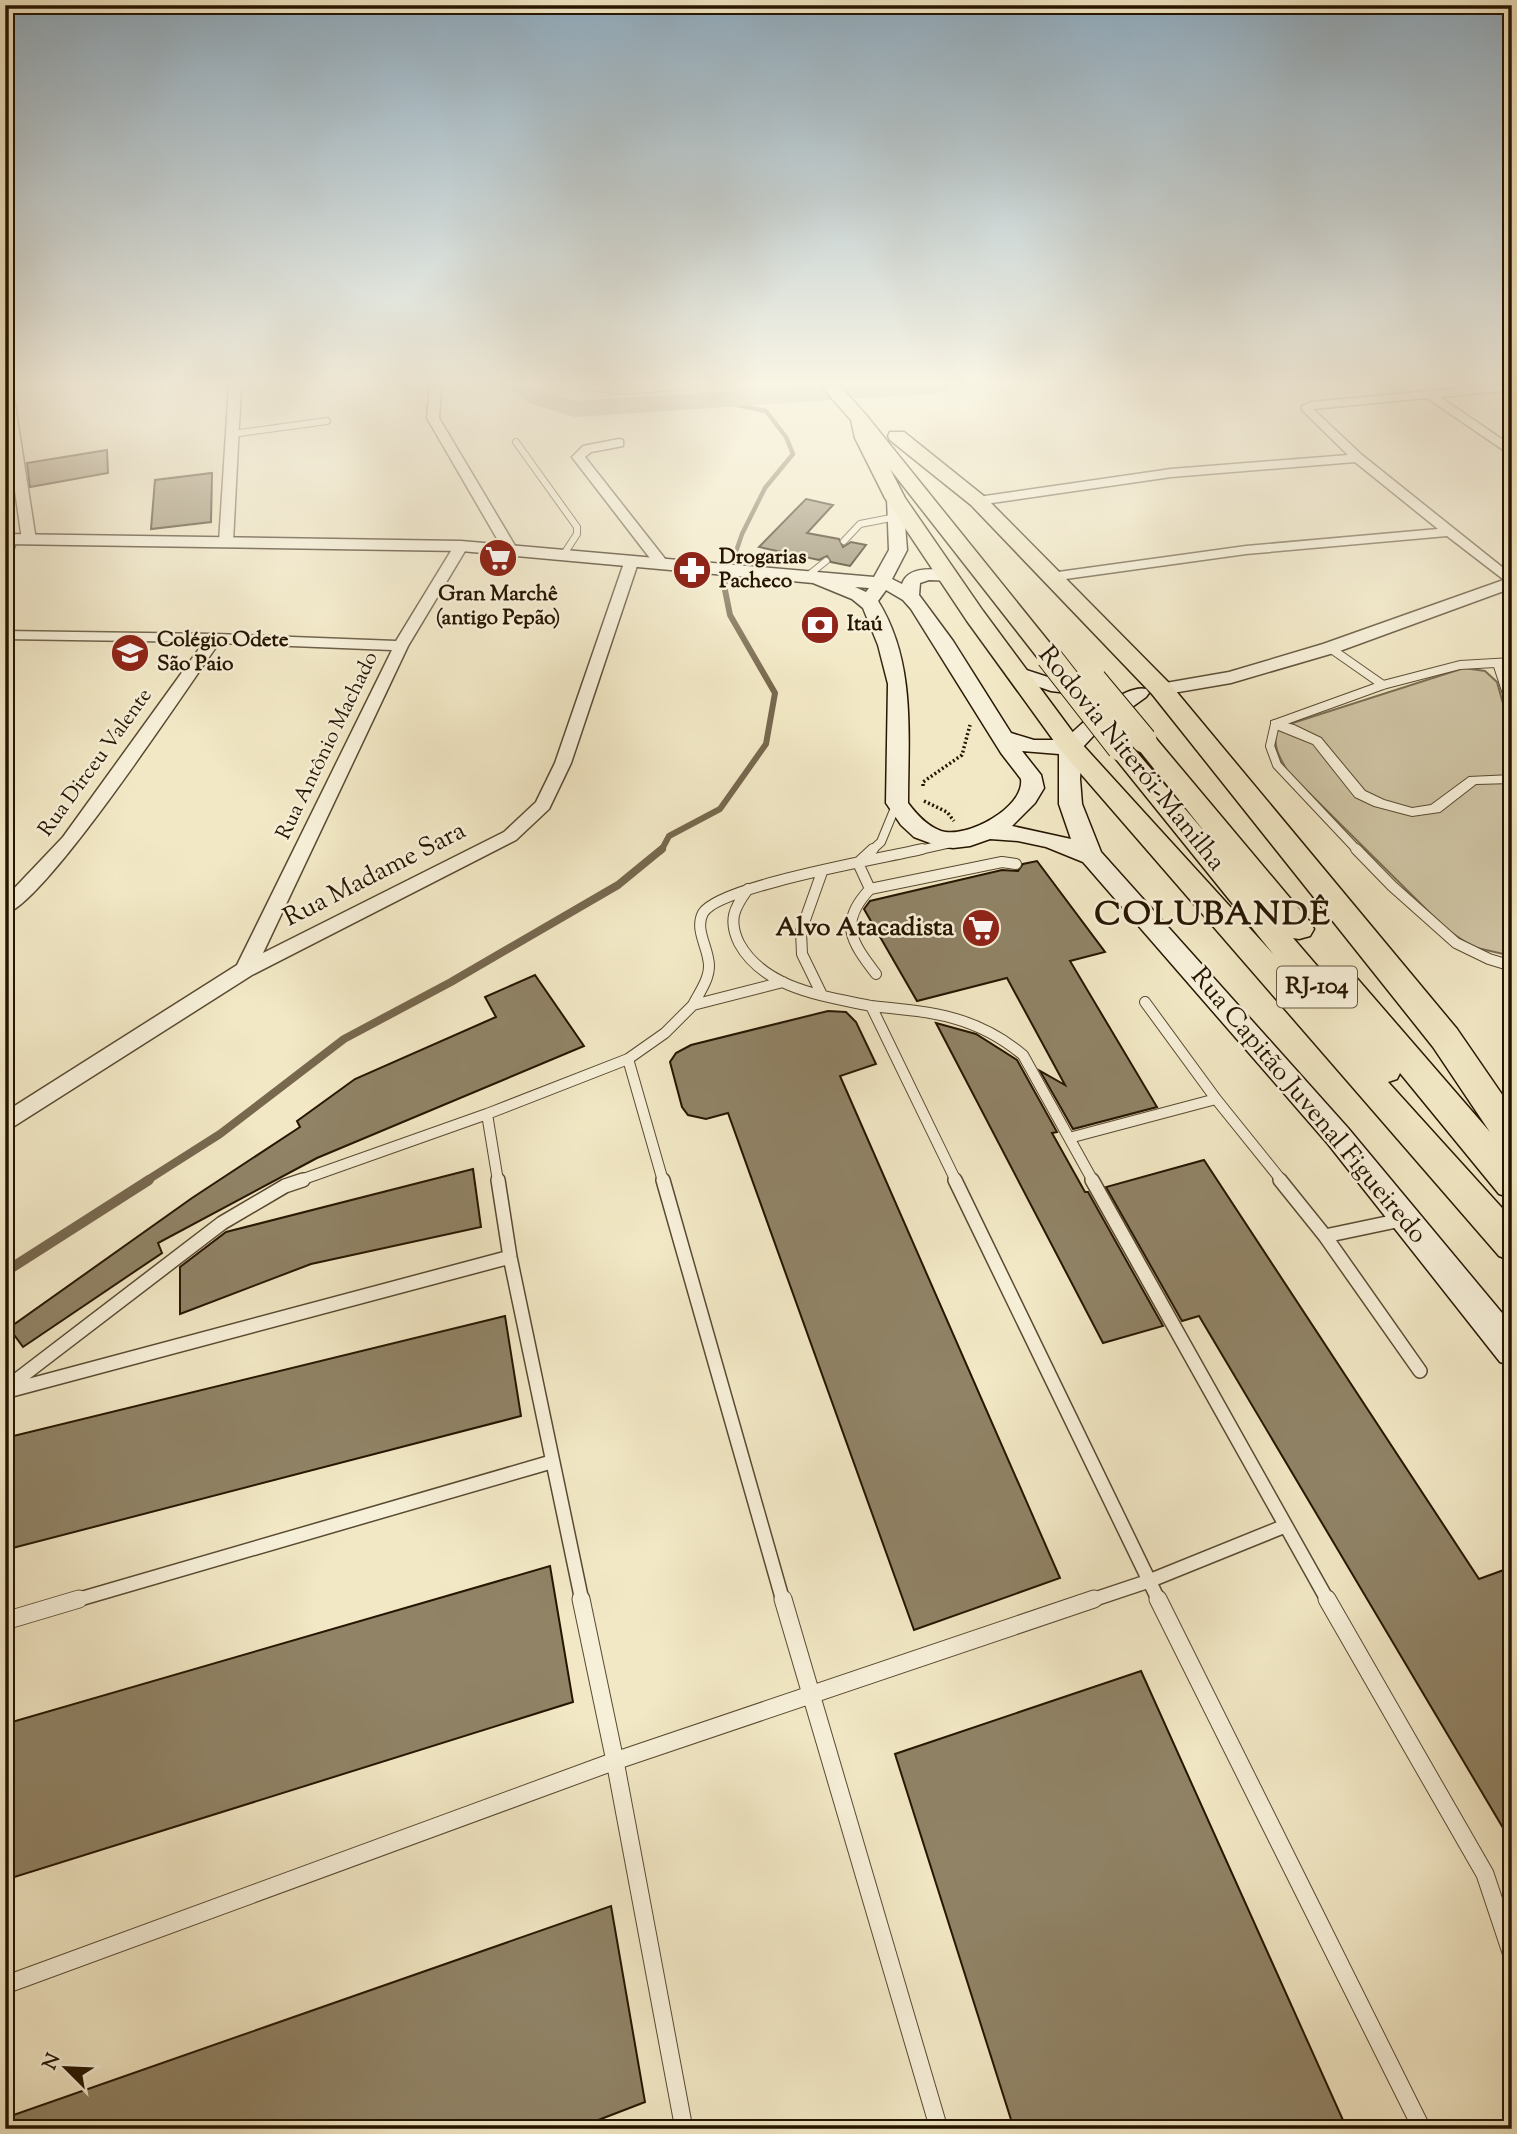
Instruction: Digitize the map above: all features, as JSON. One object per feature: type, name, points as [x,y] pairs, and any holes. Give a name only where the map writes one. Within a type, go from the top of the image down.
[{"type":"highway","points":[[885,486],[895,507],[1070,747],[1512,1245]]},
{"type":"highway","name":"Rodovia Niterói-Manilha","points":[[921,486],[1132,744],[1512,1228]]},
{"type":"highway","name":"Rodovia Niterói-Manilha","points":[[934,486],[1061,656]]},
{"type":"highway","points":[[959,486],[978,501],[1119,646],[1150,691],[1195,729],[1445,1038],[1512,1137]]},
{"type":"highway","points":[[1087,690],[1103,685],[1116,676],[1119,646]]},
{"type":"highway","points":[[1104,718],[1150,718],[1195,729]]},
{"type":"highway","name":"Rodovia Niterói-Manilha","points":[[1132,744],[1336,974],[1512,1183]]},
{"type":"main road","points":[[895,507],[898,550],[873,598],[873,608],[898,684],[897,803],[910,823],[926,834],[958,836],[991,832],[1024,833],[1056,841],[1091,856]]},
{"type":"main road","points":[[7,544],[29,540],[461,546],[750,573],[818,573],[880,582],[896,587],[910,596],[925,615],[1013,754],[1031,776],[1032,790],[1013,813],[991,832]]},
{"type":"main road","points":[[818,573],[859,595],[873,608]]},
{"type":"main road","points":[[910,596],[911,581],[914,578],[930,575],[948,577]]},
{"type":"main road","points":[[873,608],[880,598],[886,596],[910,596]]},
{"type":"main road","points":[[1017,673],[1039,682],[1087,690],[1150,691]]},
{"type":"main road","points":[[1005,738],[1032,747],[1070,747],[1088,728],[1150,691]]},
{"type":"main road","name":"Rua Capitão Juvenal Figueiredo","points":[[1070,747],[1068,804],[1075,827],[1091,856],[1329,1125],[1512,1351]]},
{"type":"street","points":[[21,486],[29,540]]},
{"type":"street","points":[[226,542],[229,486]]},
{"type":"street","points":[[473,486],[510,549]]},
{"type":"street","points":[[600,486],[661,563]]},
{"type":"street","points":[[978,501],[1085,486]]},
{"type":"street","points":[[1392,486],[1512,582]]},
{"type":"street","points":[[1051,577],[1245,550],[1448,533]]},
{"type":"street","name":"Rua Antônio Machado","points":[[245,970],[401,646],[461,546]]},
{"type":"street","name":"Rua Madame Sara","points":[[5,1123],[245,970],[510,836],[543,805],[563,763],[632,560]]},
{"type":"street","points":[[1150,691],[1231,677],[1330,648],[1512,582]]},
{"type":"street","points":[[5,635],[215,638],[401,646]]},
{"type":"street","name":"Rua Dirceu Valente","points":[[5,908],[26,890],[69,841],[215,638]]},
{"type":"street","points":[[1276,724],[1317,741],[1360,794],[1379,803],[1412,812],[1435,809],[1473,780],[1494,777],[1512,779]]},
{"type":"lane","points":[[547,486],[577,527],[577,534],[564,554]]},
{"type":"lane","points":[[844,541],[860,524],[895,507]]},
{"type":"lane","points":[[1330,648],[1383,685]]},
{"type":"lane","points":[[1512,662],[1460,665],[1383,685],[1276,724],[1268,745],[1274,762],[1306,799],[1392,886],[1456,943],[1489,959],[1512,965]]},
{"type":"lane","points":[[1497,663],[1512,709]]},
{"type":"lane","points":[[858,863],[881,842],[897,803]]},
{"type":"lane","points":[[5,1390],[222,1223],[285,1186],[487,1114],[628,1059],[665,1033],[693,1005],[709,972],[710,964],[700,926],[702,915],[719,899],[748,889],[958,836]]},
{"type":"lane","points":[[876,974],[850,934],[849,916],[855,902],[870,889],[1002,862],[1016,864]]},
{"type":"lane","points":[[858,863],[870,889]]},
{"type":"lane","points":[[822,872],[801,931],[803,954],[822,995]]},
{"type":"lane","points":[[748,889],[734,909],[731,920],[743,955],[783,982],[822,995],[871,1006],[941,1014],[978,1024],[1004,1037],[1023,1055],[1285,1526],[1485,1874],[1512,1955]]},
{"type":"lane","points":[[693,1005],[783,982]]},
{"type":"lane","points":[[1144,1002],[1216,1099],[1325,1236],[1420,1371]]},
{"type":"lane","points":[[871,1006],[1149,1581],[1422,2129]]},
{"type":"lane","points":[[628,1059],[810,1694],[939,2129]]},
{"type":"lane","points":[[1069,1138],[1216,1099]]},
{"type":"lane","points":[[487,1114],[510,1257],[615,1761],[684,2129]]},
{"type":"lane","points":[[1325,1236],[1405,1219]]},
{"type":"lane","points":[[5,1390],[510,1257]]},
{"type":"lane","points":[[5,1622],[551,1462]]},
{"type":"lane","points":[[5,1985],[615,1761],[1149,1581],[1285,1526]]},
{"type":"path","points":[[958,836],[947,812],[923,800],[923,782],[962,755],[971,721]]},
{"type":"shaded area","points":[[1464,668],[1485,671],[1497,682],[1512,735],[1512,956],[1473,947],[1446,929],[1288,772],[1276,745],[1277,728]]},
{"type":"building","points":[[155,486],[212,486],[211,522],[151,529]]},
{"type":"building","points":[[806,499],[833,505],[807,533],[839,539],[843,547],[851,542],[866,545],[850,566],[831,562],[827,556],[819,560],[759,547]]},
{"type":"building","name":"Alvo Atacadista","points":[[1037,861],[1105,952],[1070,961],[1157,1107],[1073,1129],[1040,1071],[1065,1085],[1007,978],[917,1001],[864,909],[870,901],[1002,870],[1018,871],[1023,864]]},
{"type":"building","points":[[535,975],[584,1046],[317,1158],[158,1243],[162,1253],[23,1347],[9,1328],[192,1198],[300,1127],[297,1121],[355,1079],[496,1017],[485,997]]},
{"type":"building","points":[[828,1011],[846,1012],[856,1022],[876,1064],[840,1076],[1060,1578],[914,1630],[728,1113],[706,1119],[688,1115],[682,1107],[670,1062],[676,1053],[691,1045]]},
{"type":"building","points":[[936,1023],[976,1034],[1017,1060],[1057,1132],[1052,1133],[1163,1326],[1103,1343]]},
{"type":"building","points":[[1204,1160],[1479,1579],[1512,1567],[1512,1843],[1199,1316],[1182,1321],[1106,1187]]},
{"type":"building","points":[[473,1169],[481,1227],[311,1264],[180,1314],[180,1267],[226,1232]]},
{"type":"building","points":[[505,1316],[521,1416],[5,1550],[5,1438]]},
{"type":"building","points":[[550,1566],[573,1702],[5,1880],[5,1724]]},
{"type":"building","points":[[1141,1671],[1347,2129],[1014,2129],[895,1754]]},
{"type":"building","points":[[611,1906],[645,2102],[575,2129],[5,2129],[5,2118]]},
{"type":"waterway","points":[[725,591],[724,587],[742,534],[767,486]]},
{"type":"waterway","points":[[661,851],[669,836],[720,809],[766,744],[775,693],[730,615],[725,590]]},
{"type":"waterway","points":[[146,1181],[220,1134],[344,1039],[451,982],[618,885],[662,849]]},
{"type":"waterway","points":[[5,1272],[149,1180]]},
{"type":"place","name":"Gran Marchê (antigo Pepão)","points":[[498,558]]},
{"type":"place","name":"Drogarias Pacheco","points":[[692,570]]},
{"type":"place","name":"Itaú","points":[[820,625]]},
{"type":"place","name":"Colégio Odete São Paio","points":[[130,653]]},
{"type":"place","name":"Alvo Atacadista","points":[[981,928]]},
{"type":"district","name":"COLUBANDÊ","points":[[1213,916]]}]
